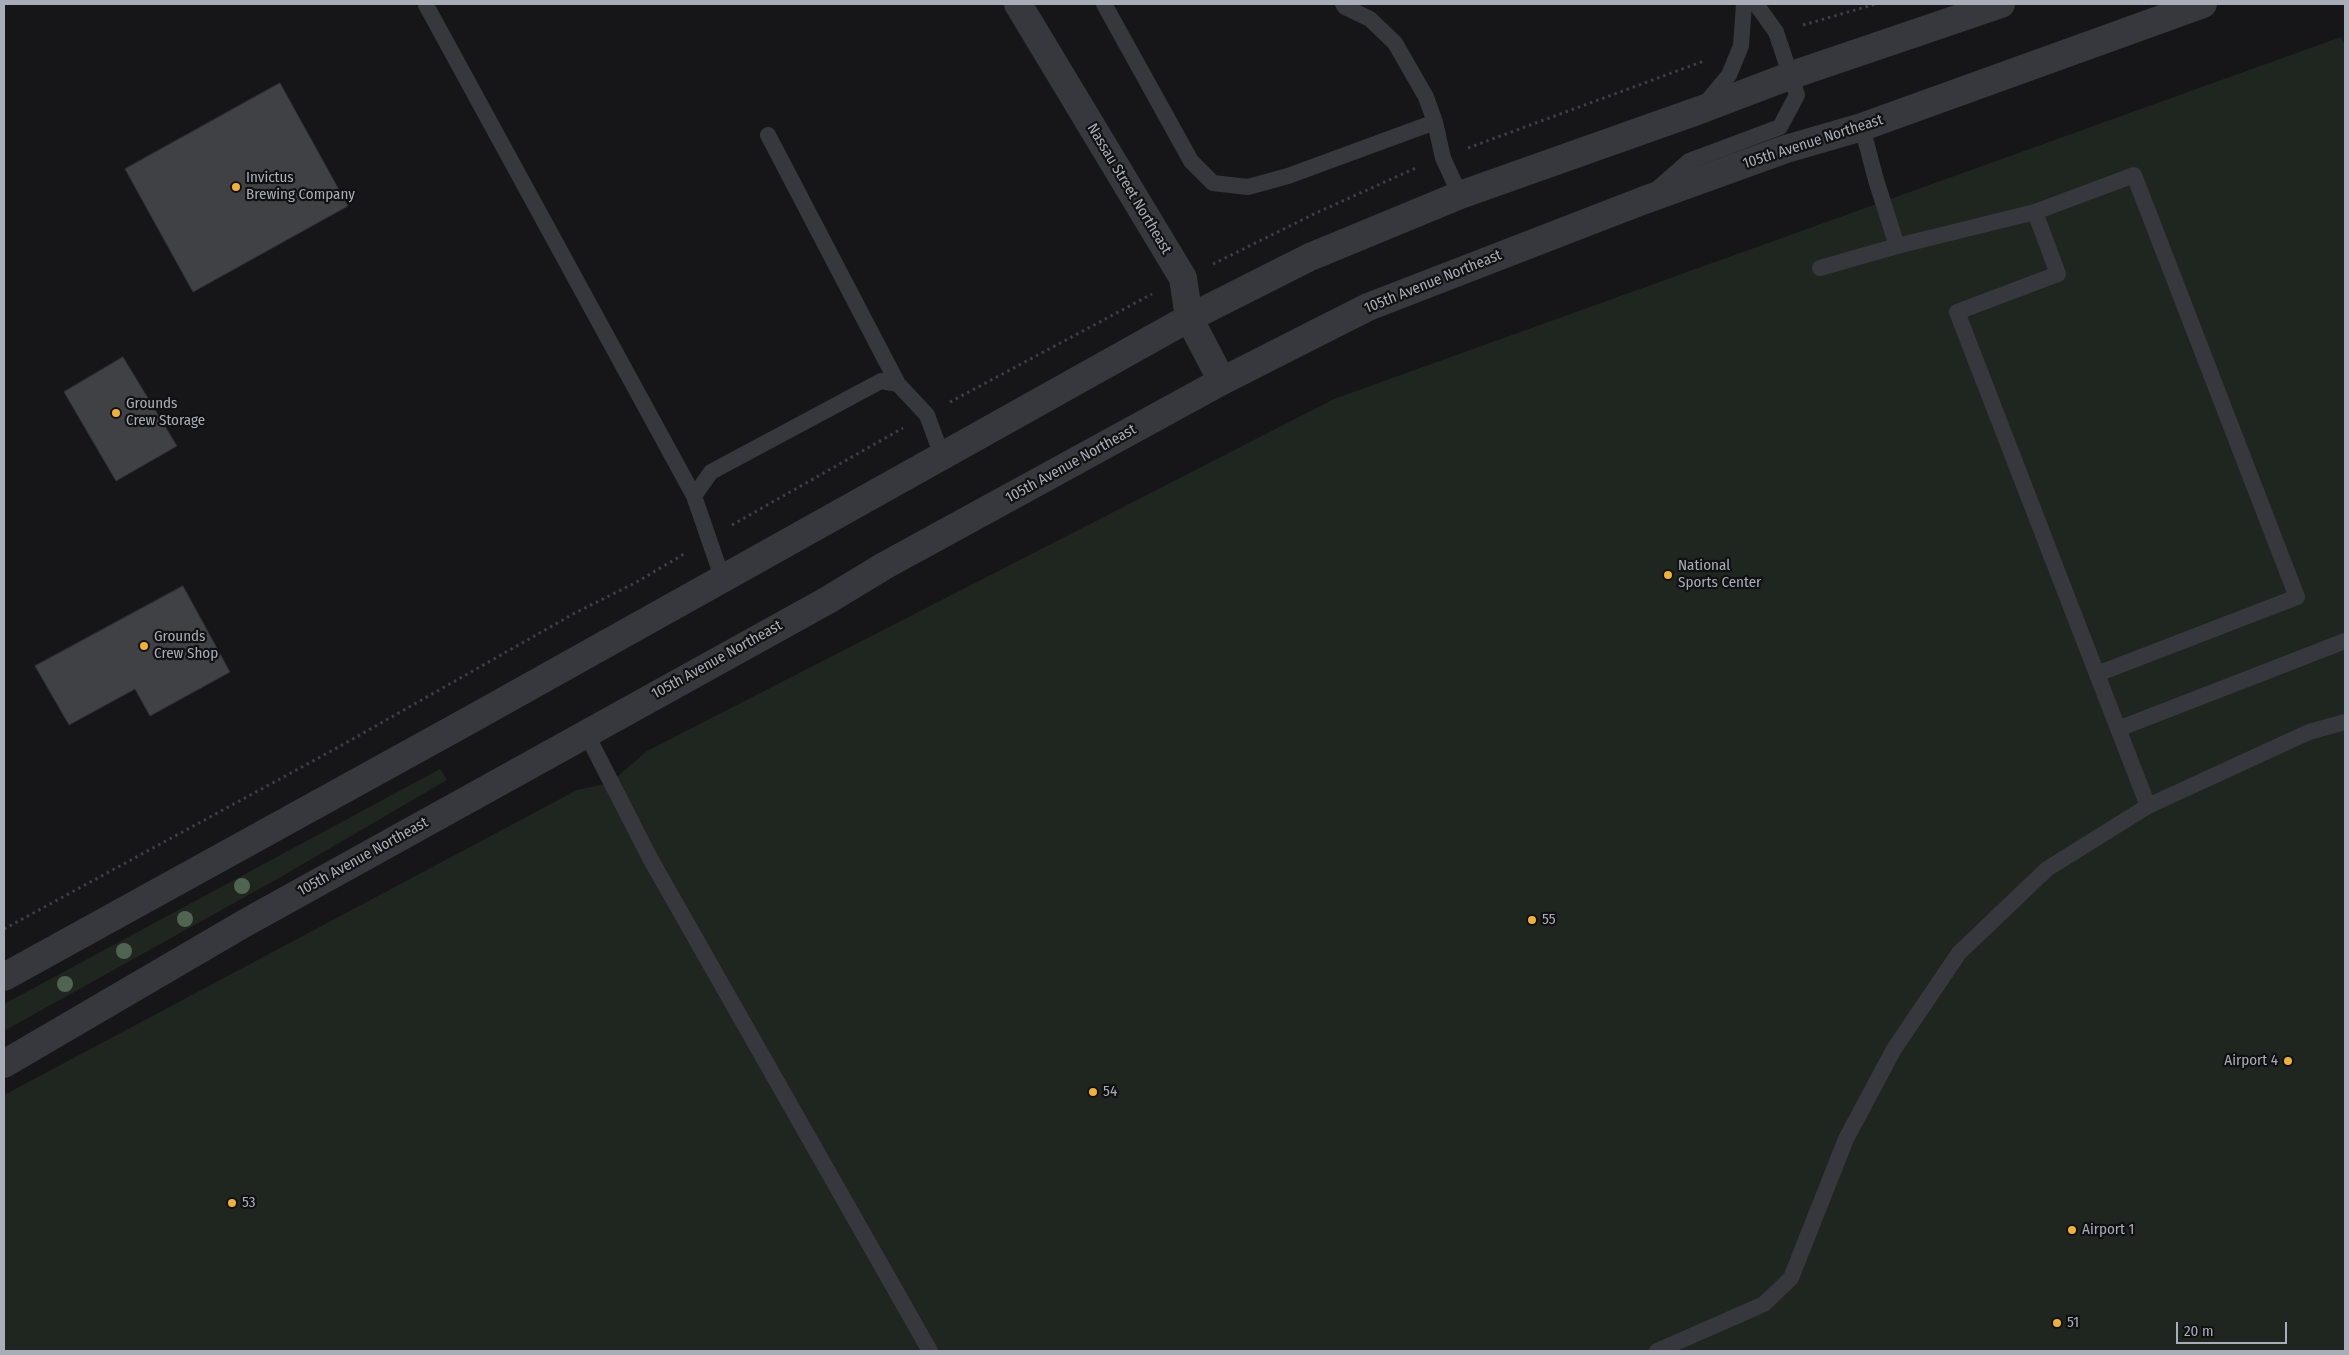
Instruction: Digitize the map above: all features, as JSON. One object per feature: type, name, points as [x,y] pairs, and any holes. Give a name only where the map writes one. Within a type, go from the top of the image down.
[{"type":"street","name":"Nassau Street Northeast","points":[[1018,4],[1183,278],[1189,318],[1222,381]]},
{"type":"street","points":[[4,977],[460,726],[651,617],[723,580],[1189,318],[1310,257],[1460,195],[1700,110],[1792,75],[2001,4]]},
{"type":"street","name":"105th Avenue Northeast","points":[[4,1064],[245,923],[586,732],[1222,381],[1368,307],[1642,201],[1786,149],[1862,127],[2203,4]]},
{"type":"lane","points":[[1104,4],[1192,162],[1213,183],[1248,187],[1288,176],[1435,122]]},
{"type":"lane","points":[[1343,4],[1345,7],[1370,19],[1395,43],[1426,97],[1435,122],[1443,158],[1460,195]]},
{"type":"lane","points":[[1700,110],[1729,75],[1741,46],[1744,4]]},
{"type":"lane","points":[[1642,201],[1689,161],[1780,127],[1797,95],[1792,75],[1776,32],[1756,4]]},
{"type":"lane","points":[[426,5],[694,496],[723,580]]},
{"type":"lane","points":[[1862,127],[1876,180],[1897,246]]},
{"type":"lane","points":[[768,134],[898,384],[927,415],[942,456]]},
{"type":"lane","points":[[1820,268],[1897,246],[2035,212],[2134,175],[2297,597],[2097,674]]},
{"type":"lane","points":[[2035,212],[2058,274],[1957,312],[2148,806]]},
{"type":"lane","points":[[694,496],[711,472],[881,381],[898,384]]},
{"type":"lane","points":[[2118,729],[2345,641]]},
{"type":"lane","points":[[1657,1351],[1764,1304],[1790,1278],[1850,1131],[1894,1049],[1959,953],[2047,868],[2148,806],[2309,732],[2345,722]]},
{"type":"lane","points":[[586,732],[652,860],[930,1351]]},
{"type":"shaded area","name":"National Sports Center","points":[[2341,37],[2345,45],[2345,1351],[4,1351],[4,1095],[577,790],[610,783],[647,751],[1334,399]]},
{"type":"shaded area","points":[[440,769],[447,780],[279,878],[4,1031],[4,1004]]},
{"type":"building","name":"Invictus Brewing Company","points":[[280,83],[348,206],[193,292],[125,169]]},
{"type":"building","name":"Grounds Crew Storage","points":[[123,357],[177,446],[116,481],[64,392]]},
{"type":"building","name":"Grounds Crew Shop","points":[[183,586],[230,672],[150,716],[135,689],[69,725],[35,666]]},
{"type":"place","name":"Invictus Brewing Company","points":[[236,187]]},
{"type":"place","name":"Grounds Crew Storage","points":[[116,413]]},
{"type":"place","name":"National Sports Center","points":[[1668,575]]},
{"type":"place","name":"Grounds Crew Shop","points":[[144,646]]},
{"type":"place","name":"55","points":[[1532,920]]},
{"type":"place","name":"Airport 4","points":[[2288,1061]]},
{"type":"place","name":"54","points":[[1093,1092]]},
{"type":"place","name":"53","points":[[232,1203]]},
{"type":"place","name":"Airport 1","points":[[2072,1230]]},
{"type":"place","name":"51","points":[[2057,1323]]}]
